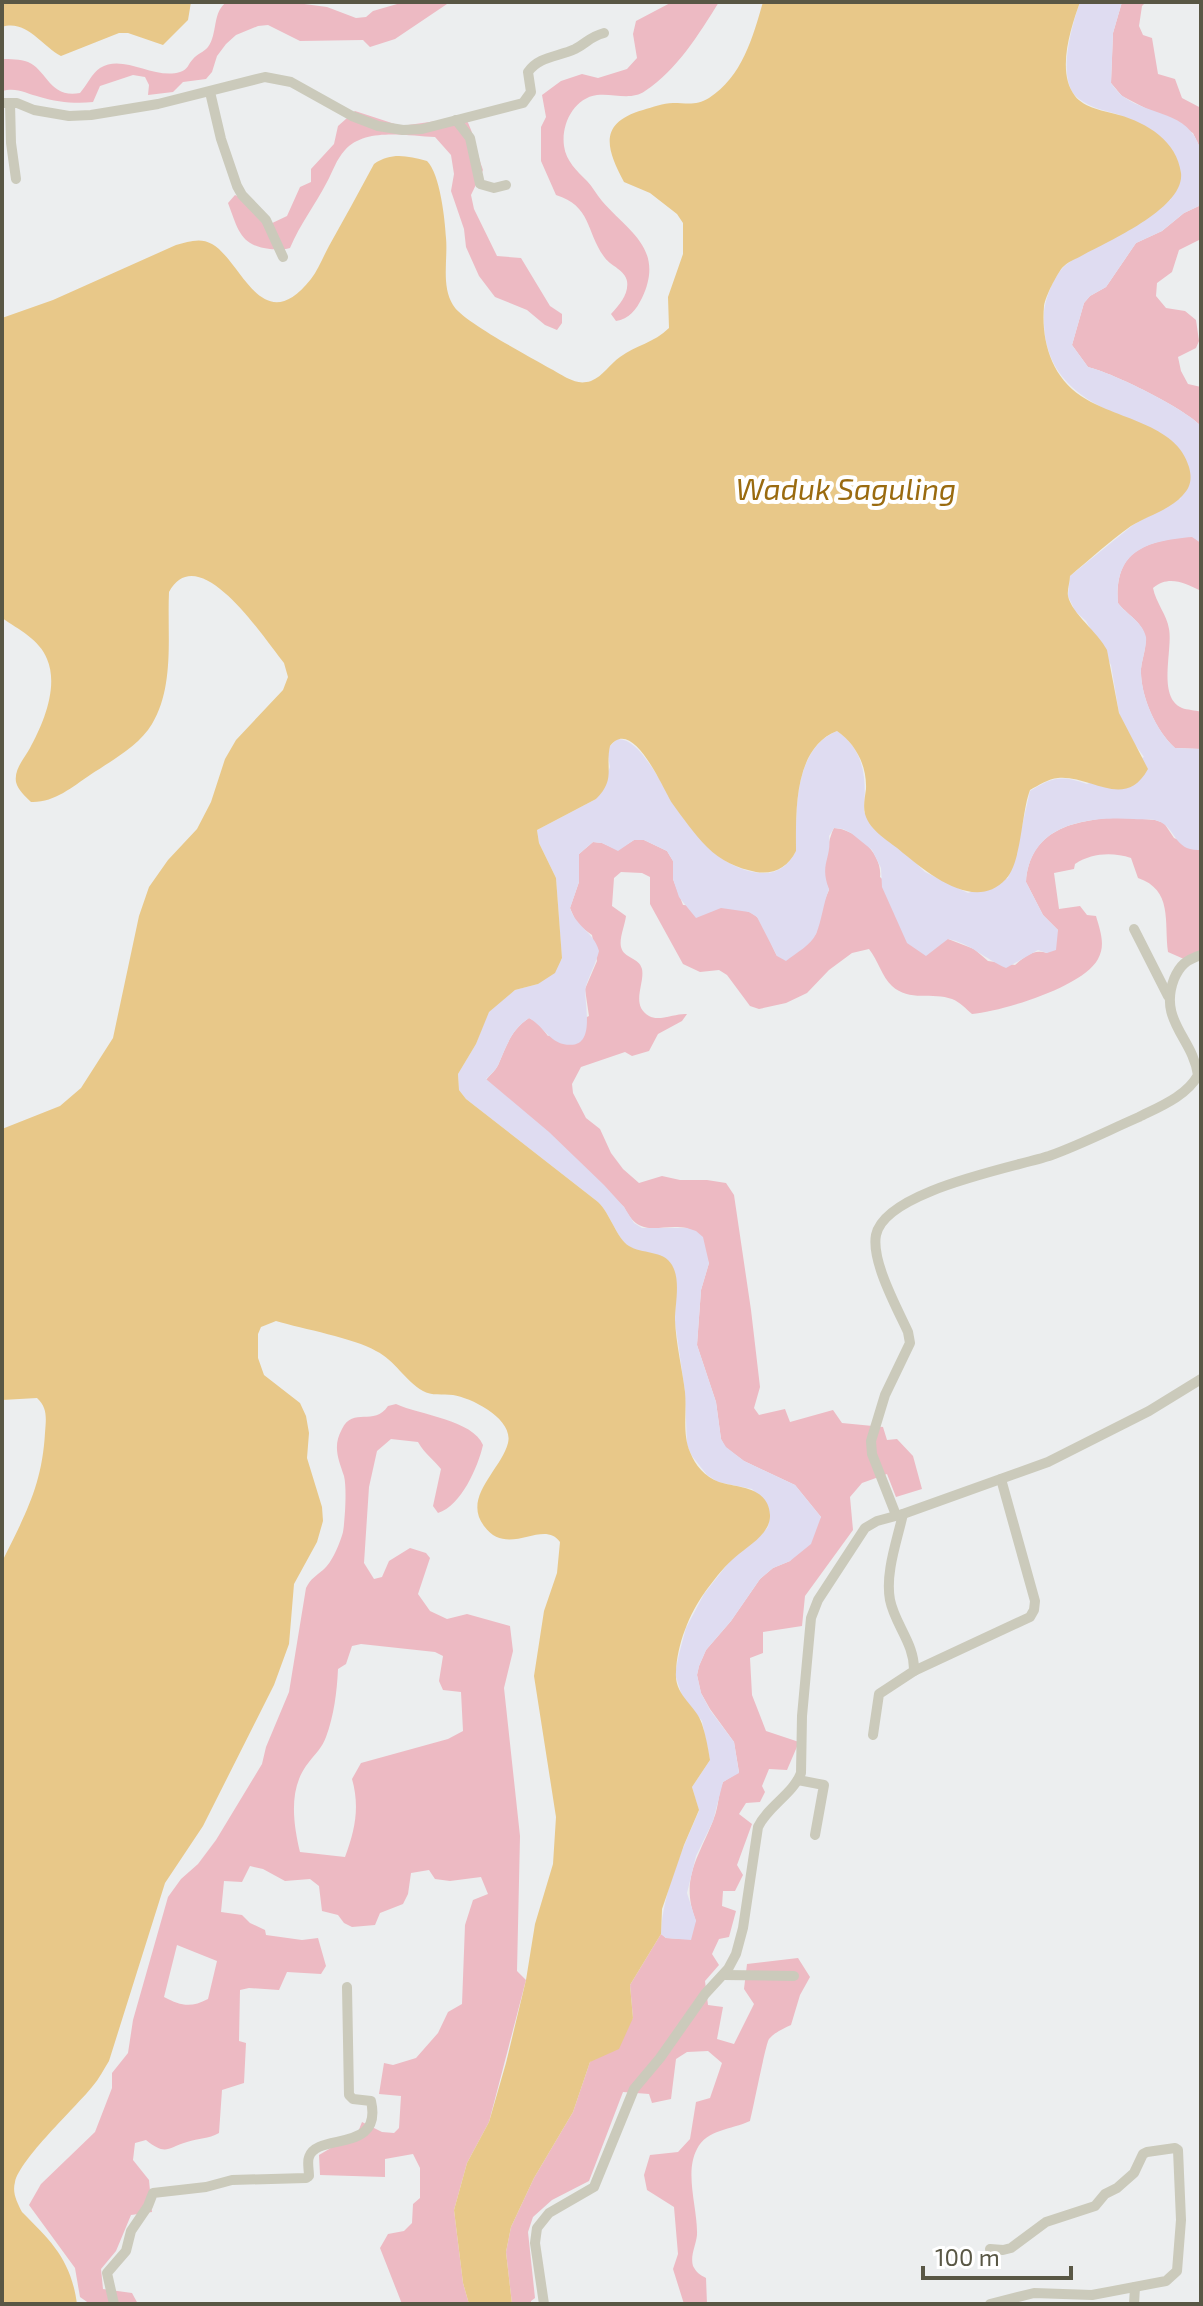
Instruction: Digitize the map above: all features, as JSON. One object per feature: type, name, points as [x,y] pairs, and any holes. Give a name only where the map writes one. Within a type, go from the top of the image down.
[{"type":"street","points":[[16,179],[6,103],[69,116],[158,104],[265,77],[291,82],[352,116],[378,126],[422,129],[523,103],[531,92],[528,72],[533,65],[604,33]]},
{"type":"street","points":[[210,92],[221,139],[237,186],[266,220],[283,257]]},
{"type":"street","points":[[456,120],[470,138],[480,184],[494,188],[506,185]]},
{"type":"street","points":[[914,1671],[911,1648],[894,1613],[889,1587],[899,1515],[872,1454],[871,1441],[885,1395],[910,1343],[878,1259],[876,1235],[879,1226],[896,1208],[914,1198],[1052,1155],[1176,1097],[1195,1081],[1197,1070],[1169,1008],[1168,996],[1134,929]]},
{"type":"street","points":[[1168,996],[1184,961],[1201,955]]},
{"type":"street","points":[[544,2304],[535,2243],[537,2228],[549,2213],[594,2187],[634,2089],[705,1994],[724,1975],[736,1954],[759,1826],[766,1814],[798,1780],[803,1754],[802,1716],[811,1618],[818,1600],[865,1528],[1061,1455],[1149,1411],[1201,1379]]},
{"type":"street","points":[[873,1735],[879,1694],[914,1671],[1030,1617],[1034,1610],[1035,1601],[1001,1479]]},
{"type":"street","points":[[798,1780],[824,1785],[815,1835]]},
{"type":"street","points":[[724,1975],[794,1976]]},
{"type":"street","points":[[114,2304],[107,2273],[126,2251],[131,2231],[153,2193],[206,2187],[232,2180],[306,2178],[309,2176],[309,2157],[314,2150],[354,2137],[368,2127],[373,2116],[371,2101],[353,2099],[349,2095],[347,1987]]},
{"type":"street","points":[[990,2249],[1011,2248],[1046,2222],[1095,2206],[1105,2194],[1134,2173],[1143,2154],[1178,2150],[1181,2195],[1177,2271],[1166,2281],[1092,2295],[1034,2293],[990,2304]]},
{"type":"street","points":[[1134,2304],[1135,2287]]},
{"type":"shaded area","points":[[227,2],[289,2],[327,7],[356,18],[404,2],[456,2],[447,4],[395,39],[370,47],[363,40],[300,41],[268,25],[258,26],[236,35],[226,44],[206,79],[183,82],[173,92],[148,95],[149,85],[145,77],[133,75],[100,86],[93,102],[59,101],[17,90],[2,91],[2,59],[28,62],[55,88],[70,94],[80,93],[97,70],[109,64],[119,63],[170,74],[183,71],[208,47],[219,11]]},
{"type":"shaded area","points":[[672,2],[719,2],[686,51],[657,82],[634,96],[589,97],[571,113],[565,129],[564,146],[570,161],[602,201],[633,232],[647,254],[648,281],[642,298],[632,313],[616,321],[611,314],[625,295],[627,281],[599,249],[582,213],[568,200],[556,195],[541,161],[541,127],[546,117],[542,95],[561,81],[582,74],[598,78],[627,69],[637,58],[633,34],[636,21]]},
{"type":"shaded area","points":[[1122,2],[1146,2],[1142,6],[1139,26],[1143,35],[1152,38],[1158,74],[1175,79],[1182,98],[1201,108],[1201,150],[1193,133],[1122,96],[1111,83],[1113,33]]},
{"type":"shaded area","points":[[355,111],[401,126],[465,117],[483,170],[471,195],[474,209],[497,256],[521,258],[550,306],[562,314],[562,323],[557,330],[545,325],[527,310],[495,297],[479,276],[466,247],[464,229],[451,191],[454,174],[451,155],[435,137],[387,134],[354,143],[339,158],[290,248],[260,247],[246,240],[228,203],[235,195],[241,198],[266,226],[287,216],[300,187],[311,182],[311,169],[334,144],[338,126]]},
{"type":"shaded area","points":[[1201,205],[1201,239],[1179,250],[1172,272],[1157,283],[1156,296],[1166,308],[1185,311],[1196,320],[1199,341],[1196,348],[1178,357],[1188,384],[1201,387],[1201,426],[1148,392],[1088,367],[1072,345],[1084,303],[1106,287],[1136,243],[1162,231],[1184,213]]},
{"type":"shaded area","points":[[1192,536],[1201,543],[1201,591],[1171,581],[1153,588],[1169,629],[1170,694],[1182,708],[1201,712],[1201,749],[1175,748],[1156,722],[1146,701],[1141,679],[1144,632],[1118,603],[1118,585],[1128,559],[1148,545]]},
{"type":"shaded area","points":[[1117,817],[1164,823],[1174,838],[1201,850],[1201,958],[1193,963],[1168,952],[1162,899],[1149,883],[1138,878],[1131,858],[1109,854],[1095,856],[1075,864],[1074,869],[1054,873],[1059,909],[1080,906],[1087,915],[1096,916],[1102,943],[1098,959],[1090,969],[1060,988],[1022,1003],[972,1014],[952,999],[899,991],[885,978],[869,949],[852,953],[829,970],[807,993],[786,1003],[759,1009],[750,1006],[727,975],[719,970],[700,972],[683,964],[650,904],[650,877],[642,873],[621,872],[614,878],[612,906],[626,916],[621,947],[642,969],[640,1006],[653,1018],[687,1014],[682,1021],[658,1034],[649,1051],[632,1056],[625,1052],[581,1067],[572,1084],[573,1093],[586,1118],[600,1129],[611,1153],[639,1183],[662,1176],[707,1180],[726,1183],[734,1195],[760,1387],[754,1408],[759,1415],[785,1409],[790,1422],[833,1410],[842,1423],[883,1427],[887,1440],[897,1439],[913,1456],[922,1489],[896,1497],[887,1474],[862,1483],[850,1497],[853,1530],[805,1596],[802,1626],[763,1632],[763,1653],[750,1658],[752,1695],[766,1731],[799,1742],[787,1770],[769,1769],[760,1802],[746,1803],[739,1814],[752,1824],[737,1865],[743,1875],[735,1891],[723,1891],[722,1906],[736,1911],[729,1937],[719,1939],[712,1954],[719,1965],[705,1981],[708,2005],[723,2007],[717,2039],[734,2044],[754,2004],[744,1989],[747,1964],[798,1958],[810,1977],[800,1995],[791,2025],[769,2039],[750,2121],[707,2137],[693,2159],[697,2235],[692,2262],[697,2272],[706,2278],[707,2304],[684,2304],[673,2269],[678,2254],[674,2207],[647,2190],[644,2175],[650,2155],[678,2152],[690,2139],[696,2102],[710,2098],[722,2063],[708,2051],[687,2052],[676,2059],[671,2099],[652,2103],[649,2094],[623,2092],[589,2181],[552,2200],[533,2217],[528,2232],[535,2298],[531,2304],[512,2304],[506,2252],[511,2227],[534,2178],[573,2112],[590,2062],[633,2018],[630,1985],[661,1934],[666,1938],[682,1939],[696,1921],[690,1892],[693,1868],[716,1813],[723,1782],[739,1772],[734,1742],[701,1693],[697,1675],[699,1666],[706,1650],[760,1579],[773,1568],[790,1561],[821,1517],[795,1485],[744,1461],[725,1447],[721,1439],[716,1402],[697,1345],[701,1290],[709,1263],[687,1228],[651,1228],[637,1224],[624,1207],[486,1080],[498,1065],[514,1033],[529,1018],[537,1022],[548,1036],[589,1016],[585,989],[597,961],[592,935],[577,924],[570,908],[579,882],[579,854],[593,842],[618,850],[634,840],[644,840],[667,851],[673,861],[673,879],[683,905],[722,906],[751,913],[763,926],[777,956],[816,934],[829,890],[825,880],[825,859],[834,828],[842,829],[866,844],[877,860],[880,877],[948,939],[974,949],[988,961],[1015,965],[1034,953],[1047,953],[1058,930],[1043,915],[1026,882],[1029,864],[1036,850],[1045,839],[1070,825]]},
{"type":"shaded area","points":[[396,1404],[457,1424],[469,1430],[483,1445],[473,1474],[461,1494],[454,1503],[438,1513],[433,1506],[441,1469],[418,1442],[391,1439],[377,1451],[369,1487],[364,1563],[374,1579],[382,1577],[389,1561],[410,1548],[426,1553],[430,1558],[418,1594],[430,1611],[447,1619],[467,1614],[510,1626],[513,1651],[504,1688],[520,1836],[517,1971],[526,1980],[489,2122],[467,2163],[454,2210],[463,2283],[469,2304],[402,2304],[380,2248],[388,2234],[404,2231],[412,2223],[413,2204],[420,2198],[420,2168],[413,2154],[385,2159],[385,2177],[320,2175],[319,2155],[358,2132],[362,2122],[382,2132],[394,2133],[399,2128],[401,2096],[379,2094],[384,2063],[393,2065],[416,2058],[438,2033],[448,2012],[462,2004],[465,1925],[473,1900],[488,1894],[481,1877],[450,1881],[435,1879],[429,1870],[411,1873],[403,1904],[380,1913],[375,1925],[352,1927],[338,1915],[322,1911],[319,1886],[310,1879],[285,1881],[250,1866],[242,1882],[224,1881],[221,1912],[242,1915],[265,1930],[266,1935],[302,1940],[318,1938],[326,1966],[321,1974],[287,1972],[279,1990],[240,1990],[239,2041],[246,2043],[244,2083],[222,2090],[219,2133],[166,2149],[146,2140],[135,2143],[133,2160],[149,2180],[152,2212],[131,2215],[116,2251],[101,2269],[103,2289],[132,2293],[138,2304],[90,2304],[80,2297],[75,2268],[29,2205],[41,2184],[95,2132],[112,2088],[112,2073],[128,2053],[133,2020],[168,1897],[216,1840],[262,1764],[289,1692],[306,1588],[330,1563],[343,1532],[345,1488],[337,1453],[342,1429],[352,1419],[376,1415]],"holes":[[[361,1644],[435,1652],[443,1656],[439,1681],[443,1690],[461,1692],[463,1731],[448,1739],[361,1763],[352,1779],[356,1799],[355,1818],[345,1857],[300,1852],[294,1817],[298,1783],[326,1737],[335,1703],[338,1669],[346,1664],[352,1646]],[[177,1945],[217,1961],[208,1999],[186,2005],[164,1997]]]},
{"type":"sand","points":[[1080,2],[1122,2],[1113,33],[1111,83],[1134,103],[1187,127],[1200,148],[1201,205],[1184,213],[1162,231],[1136,243],[1106,287],[1084,303],[1072,345],[1088,367],[1148,392],[1201,426],[1201,543],[1192,537],[1176,539],[1137,552],[1122,571],[1118,603],[1138,623],[1146,637],[1141,679],[1146,701],[1156,722],[1175,748],[1201,749],[1201,850],[1185,847],[1169,828],[1152,820],[1097,819],[1080,822],[1049,836],[1038,847],[1030,863],[1026,882],[1043,915],[1058,930],[1056,950],[1047,953],[1038,950],[1006,968],[948,939],[926,956],[907,943],[882,887],[881,868],[872,850],[843,829],[834,828],[829,836],[825,873],[829,889],[816,934],[786,961],[777,956],[757,917],[749,912],[721,908],[696,918],[679,897],[673,879],[673,861],[667,851],[644,840],[634,840],[618,851],[593,842],[579,854],[579,882],[570,908],[599,951],[586,986],[587,1024],[582,1040],[563,1044],[529,1018],[514,1033],[498,1065],[486,1079],[549,1132],[604,1185],[634,1223],[642,1228],[687,1228],[703,1237],[709,1263],[701,1290],[697,1345],[716,1402],[721,1439],[744,1461],[795,1485],[821,1517],[811,1544],[760,1579],[706,1650],[699,1666],[697,1675],[701,1693],[734,1742],[739,1773],[723,1782],[713,1821],[696,1856],[687,1893],[696,1921],[691,1940],[666,1938],[661,1934],[669,1886],[699,1811],[692,1787],[710,1760],[702,1721],[683,1699],[675,1674],[679,1654],[686,1628],[704,1594],[730,1561],[768,1527],[770,1515],[766,1503],[752,1489],[718,1482],[707,1475],[687,1445],[685,1392],[675,1322],[676,1277],[666,1259],[628,1246],[598,1202],[466,1099],[459,1090],[458,1074],[476,1044],[488,1012],[515,990],[538,984],[562,959],[556,878],[539,843],[537,830],[596,799],[610,767],[610,746],[617,739],[632,744],[645,758],[691,827],[711,849],[734,865],[768,873],[782,868],[796,851],[797,801],[805,767],[812,752],[837,731],[847,739],[859,757],[865,789],[864,812],[925,872],[968,893],[1008,878],[1030,791],[1057,779],[1087,784],[1144,757],[1126,732],[1119,713],[1111,665],[1068,596],[1070,576],[1133,525],[1181,498],[1161,433],[1096,404],[1064,378],[1052,361],[1044,313],[1051,286],[1067,264],[1146,218],[1171,199],[1120,115],[1088,105],[1072,91],[1068,80],[1068,53]]},
{"type":"water","points":[[2,2],[191,2],[188,20],[163,45],[119,33],[61,56],[26,30],[2,27]]},
{"type":"water","name":"Waduk Saguling","points":[[763,2],[1080,2],[1069,36],[1066,62],[1066,75],[1075,96],[1089,106],[1130,118],[1150,128],[1174,152],[1181,173],[1179,186],[1171,199],[1143,222],[1064,266],[1047,297],[1043,319],[1050,356],[1055,368],[1071,388],[1095,404],[1158,431],[1182,452],[1190,471],[1189,486],[1178,500],[1131,526],[1108,544],[1070,576],[1068,589],[1070,603],[1107,650],[1119,713],[1148,769],[1129,788],[1118,790],[1058,778],[1030,790],[1011,871],[994,888],[980,892],[966,891],[938,879],[871,826],[864,811],[866,780],[862,764],[850,742],[837,731],[823,739],[805,766],[797,801],[796,851],[785,865],[774,871],[763,873],[742,868],[712,852],[672,803],[646,758],[628,740],[619,739],[610,746],[608,780],[596,799],[537,830],[539,843],[556,878],[562,958],[555,973],[538,984],[515,990],[489,1012],[476,1044],[458,1074],[459,1090],[466,1099],[598,1202],[625,1243],[664,1257],[672,1265],[676,1278],[675,1320],[690,1452],[709,1477],[758,1493],[764,1498],[770,1515],[762,1535],[728,1564],[705,1592],[681,1641],[676,1680],[702,1724],[710,1760],[692,1787],[699,1810],[662,1909],[661,1934],[630,1985],[633,2018],[619,2049],[590,2062],[573,2112],[534,2178],[511,2227],[506,2252],[512,2304],[469,2304],[463,2283],[454,2210],[467,2163],[489,2122],[506,2063],[526,1980],[535,1924],[553,1864],[556,1817],[534,1676],[544,1611],[557,1573],[560,1542],[544,1534],[504,1539],[493,1535],[478,1515],[480,1494],[508,1443],[505,1426],[490,1411],[461,1397],[423,1391],[383,1355],[366,1346],[276,1321],[261,1327],[258,1358],[264,1375],[300,1403],[306,1416],[309,1433],[307,1458],[322,1507],[323,1521],[317,1542],[294,1584],[289,1644],[274,1685],[203,1826],[165,1883],[109,2061],[92,2087],[27,2160],[15,2182],[15,2194],[22,2212],[65,2263],[77,2304],[2,2304],[2,1562],[36,1485],[46,1418],[37,1398],[2,1400],[2,1129],[60,1106],[81,1088],[113,1038],[139,916],[149,887],[168,860],[197,829],[211,802],[225,759],[236,740],[283,690],[288,677],[284,663],[231,598],[214,584],[197,577],[182,578],[169,592],[167,677],[159,709],[146,732],[124,752],[55,797],[31,802],[18,788],[16,773],[44,717],[51,681],[44,652],[2,618],[2,318],[53,300],[176,245],[198,240],[212,244],[223,253],[254,291],[266,300],[279,302],[294,296],[314,275],[374,164],[393,156],[406,157],[427,161],[435,176],[444,220],[447,289],[453,305],[487,332],[567,378],[579,382],[591,381],[620,357],[669,328],[668,297],[683,254],[683,223],[677,214],[650,193],[624,182],[610,148],[612,130],[629,115],[666,104],[700,102],[720,89],[745,55]]}]
